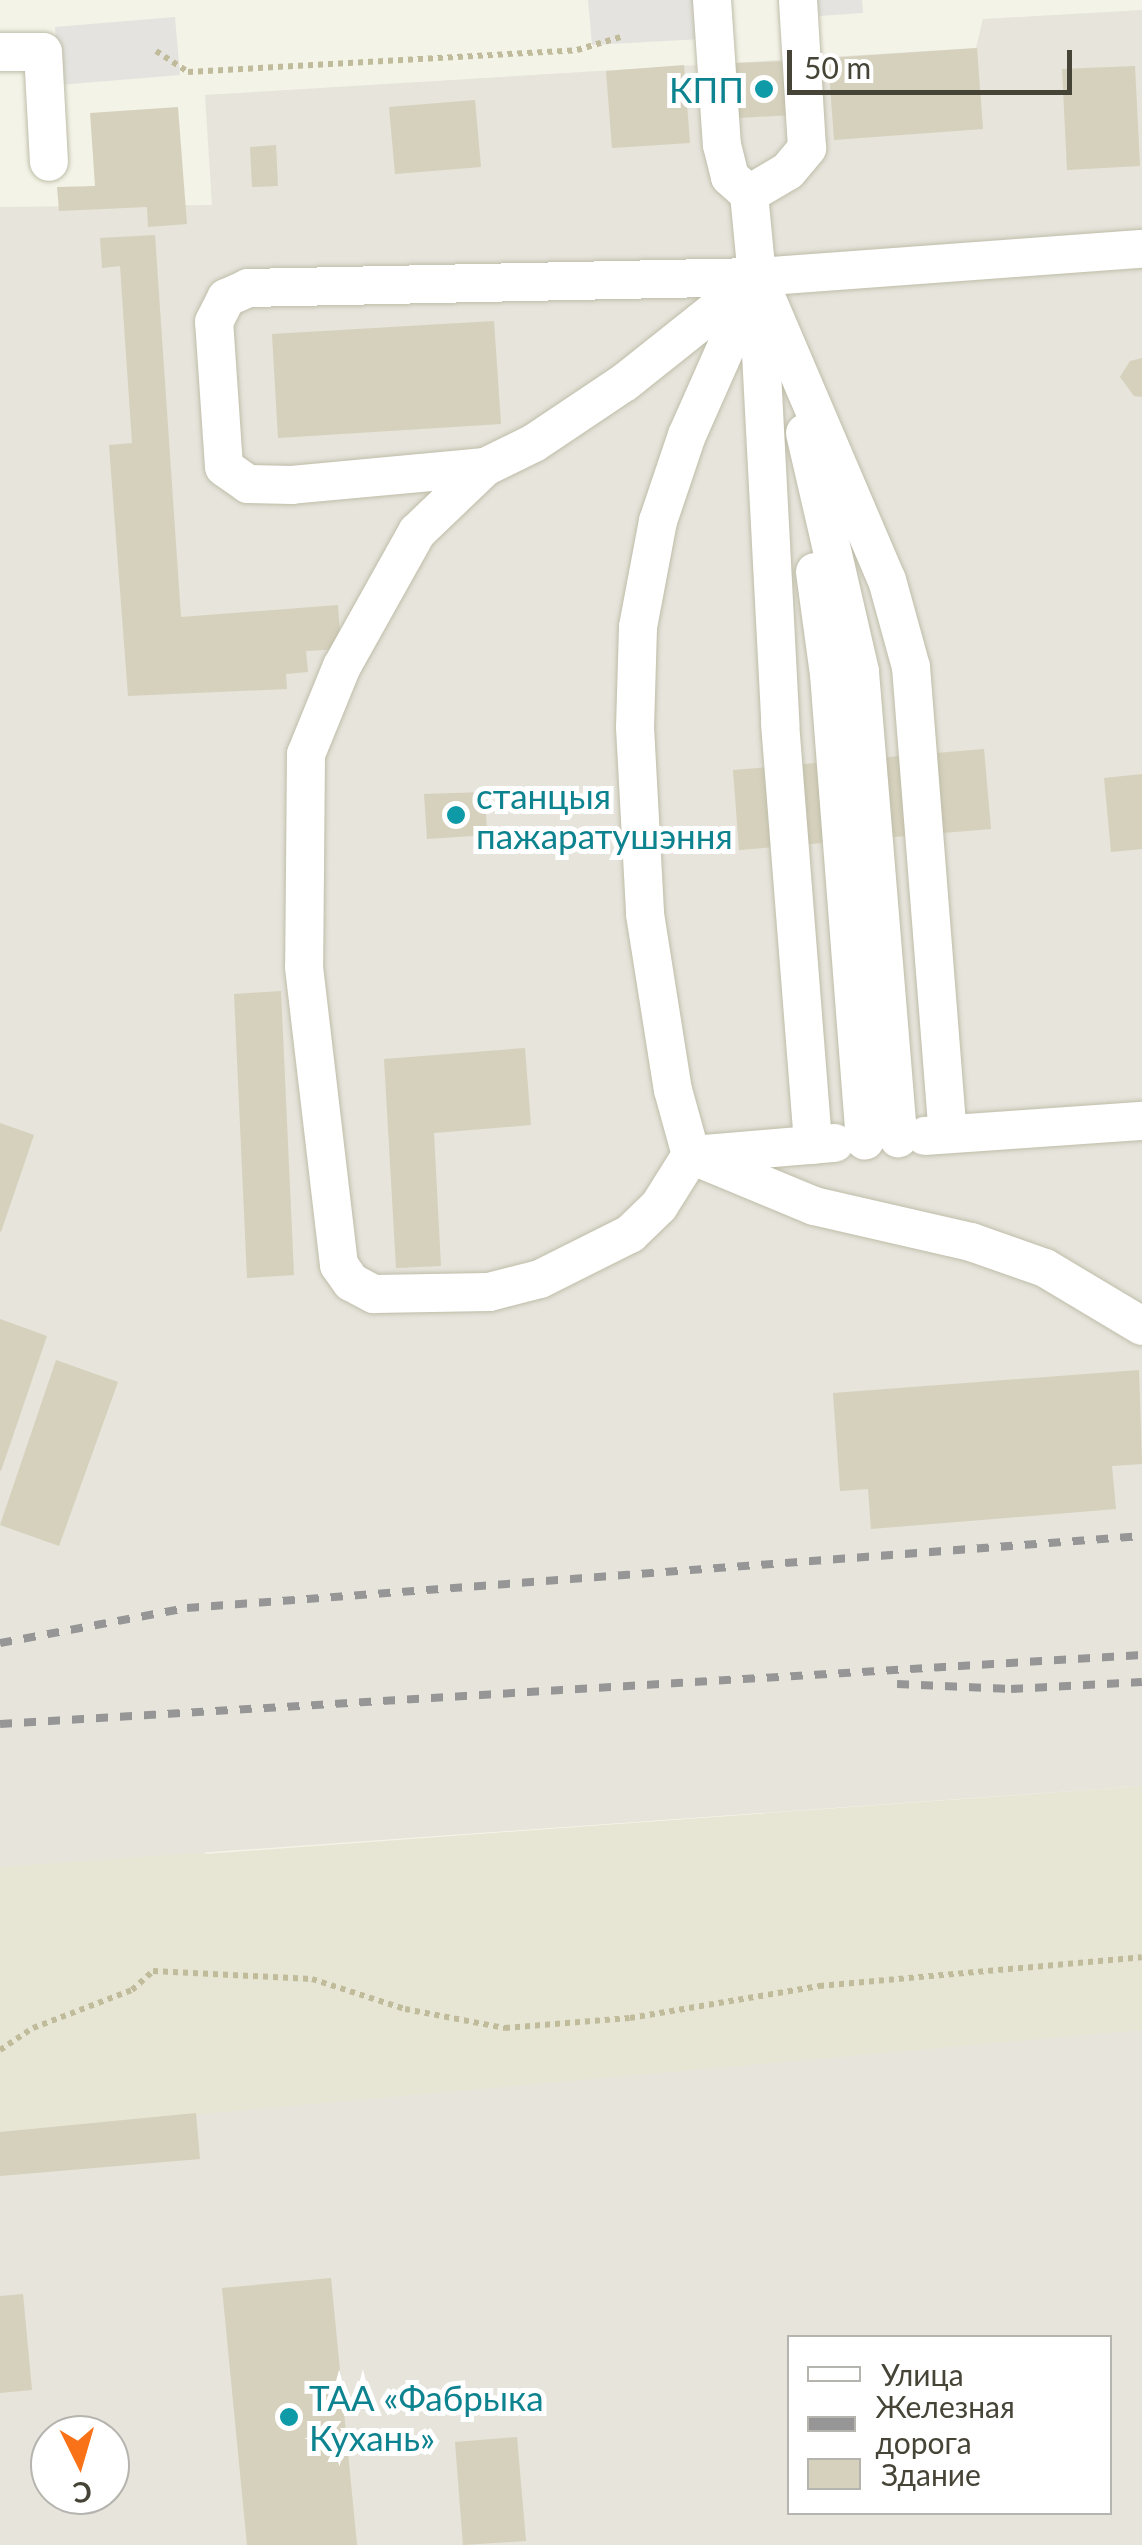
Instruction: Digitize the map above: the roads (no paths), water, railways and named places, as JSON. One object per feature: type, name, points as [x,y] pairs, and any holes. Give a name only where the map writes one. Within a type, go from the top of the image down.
[{"type":"lane","points":[[712,0],[722,145],[730,177],[749,194],[757,277],[780,723],[813,1145]]},
{"type":"lane","points":[[749,194],[788,171],[807,148],[798,0]]},
{"type":"lane","points":[[0,52],[43,52],[49,162]]},
{"type":"lane","points":[[485,467],[384,479],[248,484],[224,467],[219,438],[214,322],[226,298],[248,288],[282,285],[757,277],[1142,249]]},
{"type":"lane","points":[[757,277],[887,580],[911,666],[948,1134]]},
{"type":"lane","points":[[692,1155],[659,1206],[630,1234],[540,1279],[489,1292],[374,1294],[351,1282],[340,1265],[304,966],[306,754],[342,666],[417,532],[485,467],[534,443],[626,382],[757,277]]},
{"type":"lane","points":[[692,1155],[672,1090],[645,914],[635,727],[638,627],[658,522],[687,435],[757,277]]},
{"type":"lane","points":[[780,327],[860,672],[881,1139]]},
{"type":"lane","points":[[692,1155],[1142,1121]]},
{"type":"lane","points":[[692,1155],[814,1206],[970,1242],[1045,1268],[1142,1326]]},
{"type":"railway","points":[[0,1643],[187,1608],[1142,1536]]},
{"type":"railway","points":[[0,1724],[1142,1655]]},
{"type":"railway","points":[[897,1684],[1011,1689],[1142,1682]]},
{"type":"place","name":"КПП","points":[[764,89]]},
{"type":"place","name":"станцыя пажаратушэння","points":[[456,815]]},
{"type":"place","name":"ТАА «Фабрыка Кухань»","points":[[289,2417]]}]
